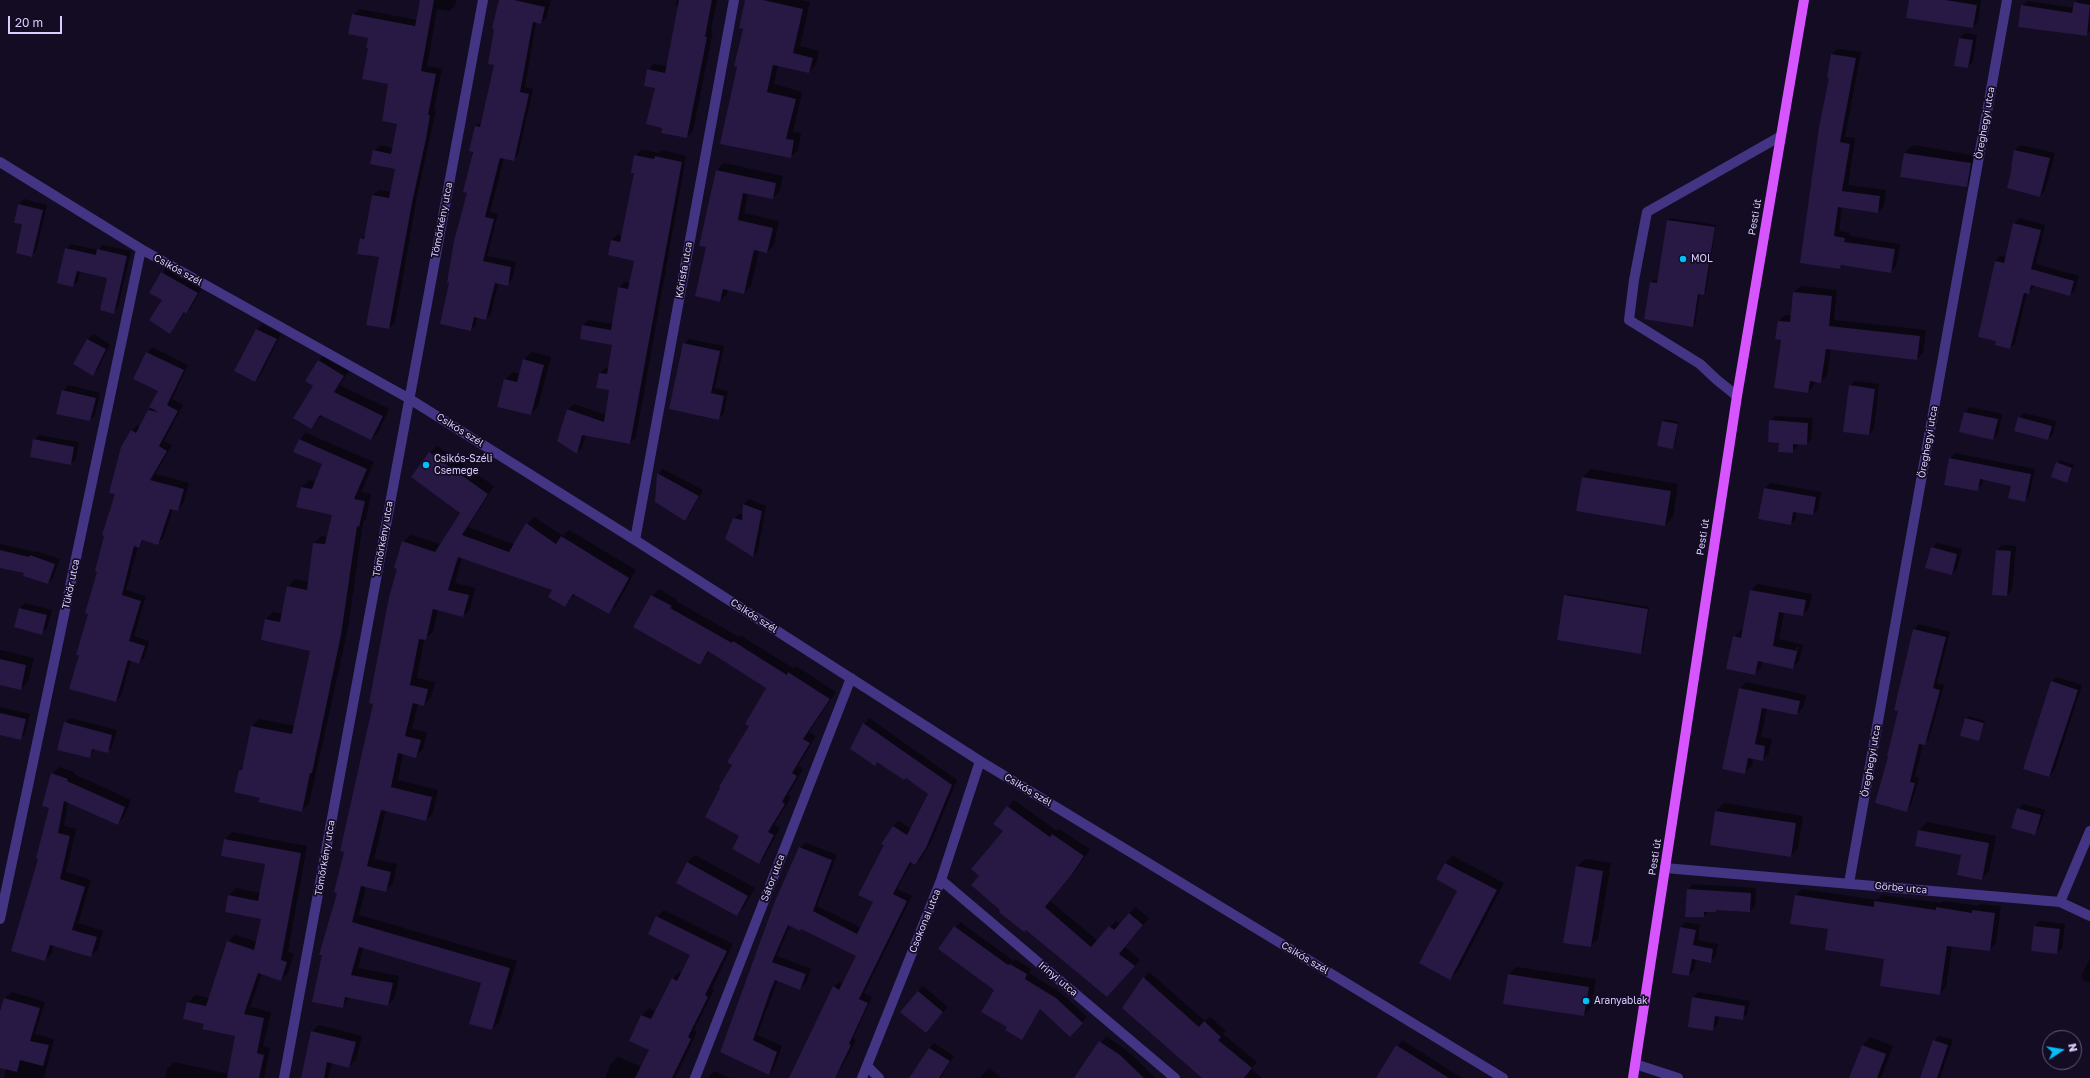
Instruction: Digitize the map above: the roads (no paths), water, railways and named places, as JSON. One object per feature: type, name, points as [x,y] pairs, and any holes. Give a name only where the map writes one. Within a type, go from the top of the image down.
[{"type":"main road","name":"Pesti út","points":[[1633,1078],[1737,396],[1804,0]]},
{"type":"street","name":"Tömörkény utca","points":[[284,1078],[408,398],[483,0]]},
{"type":"street","name":"Kőrisfa utca","points":[[635,540],[734,0]]},
{"type":"street","name":"Öreghegyi utca","points":[[1849,883],[2007,0]]},
{"type":"street","points":[[1737,396],[1700,364],[1629,320],[1634,280],[1647,212],[1781,136]]},
{"type":"street","name":"Csikós szél","points":[[0,162],[142,249],[408,398],[635,540],[980,761],[1503,1078]]},
{"type":"street","name":"Tükör utca","points":[[0,919],[142,249]]},
{"type":"street","name":"Sátor utca","points":[[696,1078],[851,678]]},
{"type":"street","name":"Csokonai utca","points":[[862,1078],[941,880],[980,761]]},
{"type":"street","points":[[2060,902],[2090,832]]},
{"type":"street","name":"Görbe utca","points":[[1665,868],[2060,902],[2090,916]]},
{"type":"street","name":"Irinyi utca","points":[[941,880],[1175,1078]]},
{"type":"street","points":[[1635,1064],[1678,1078]]},
{"type":"street","points":[[866,1066],[879,1078]]},
{"type":"place","name":"MOL","points":[[1683,259]]},
{"type":"place","name":"Csikós-Széli Csemege","points":[[426,465]]},
{"type":"place","name":"Aranyablak","points":[[1586,1001]]}]
